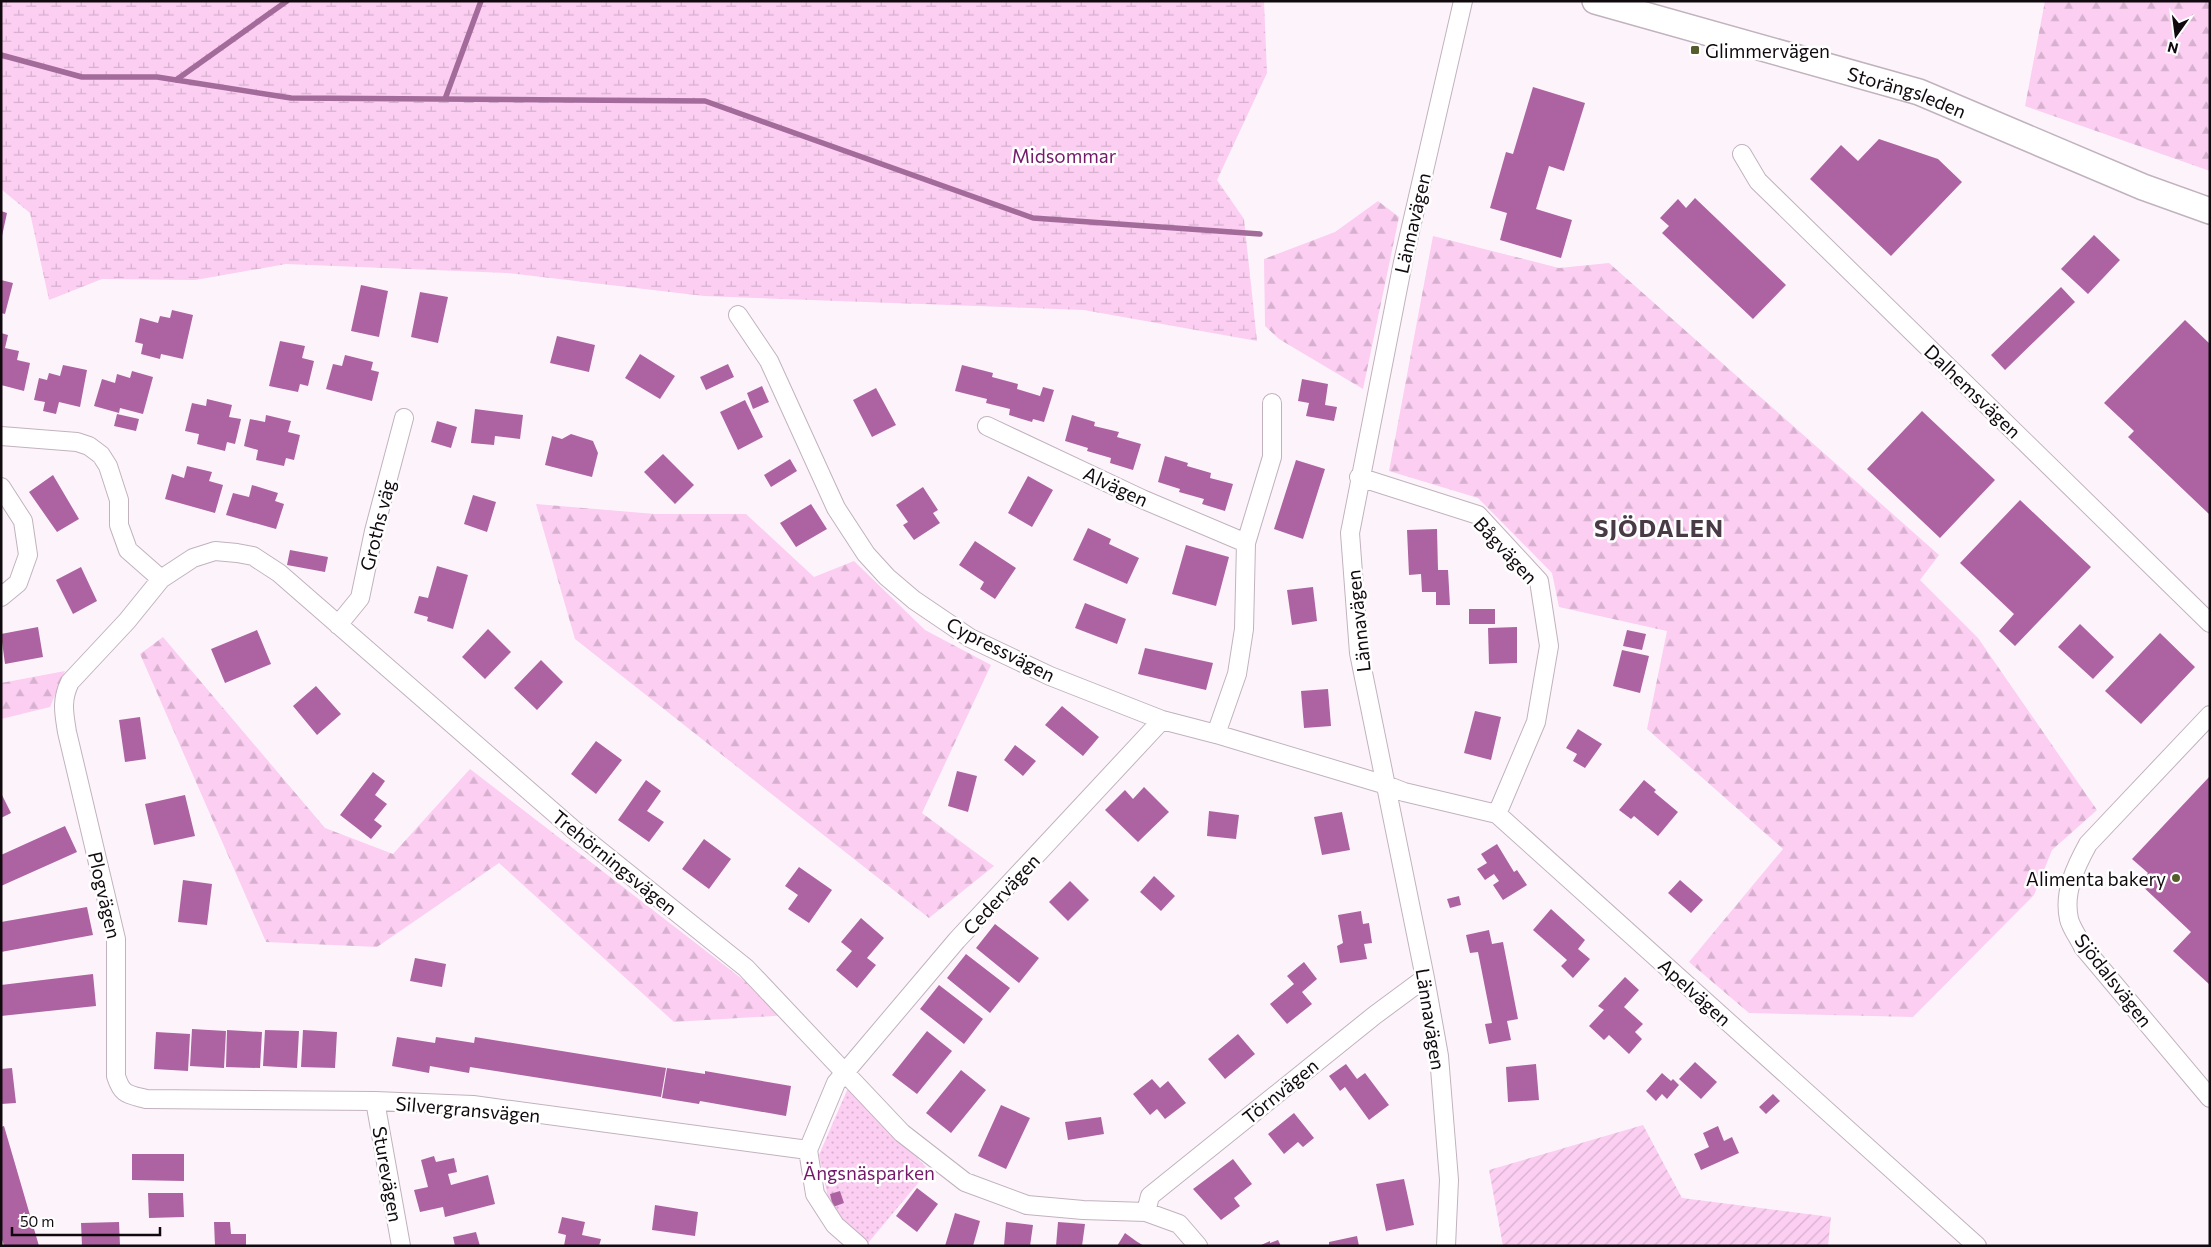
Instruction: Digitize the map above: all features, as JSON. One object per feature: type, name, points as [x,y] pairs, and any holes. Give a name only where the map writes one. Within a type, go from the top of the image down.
[{"type":"main road","name":"Storängsleden","points":[[1595,1],[1919,92],[2143,187],[2210,211]]},
{"type":"street","name":"Lännavägen","points":[[1446,1246],[1449,1180],[1440,1075],[1426,978],[1359,653],[1350,533],[1403,262],[1463,1]]},
{"type":"street","name":"Dalhemsvägen","points":[[1742,154],[1758,181],[2210,623]]},
{"type":"street","name":"Cypressvägen","points":[[738,315],[769,362],[836,508],[866,554],[887,577],[914,600],[970,638],[1050,676],[1162,720],[1386,784]]},
{"type":"street","points":[[1216,734],[1237,674],[1244,628],[1246,544],[1272,457],[1272,403]]},
{"type":"street","name":"Groths väg","points":[[338,625],[360,598],[374,531],[404,418]]},
{"type":"street","name":"Alvägen","points":[[988,426],[1142,499],[1246,544]]},
{"type":"street","points":[[1,436],[77,442],[89,446],[101,455],[108,466],[119,500],[119,525],[128,550],[161,578]]},
{"type":"street","name":"Bågvägen","points":[[1360,478],[1478,515],[1539,581],[1549,646],[1536,722],[1497,814]]},
{"type":"street","points":[[1,487],[23,521],[28,555],[18,583],[1,597]]},
{"type":"street","name":"Trehörningsvägen","points":[[64,694],[70,682],[126,621],[161,578],[193,558],[215,551],[252,556],[279,573],[574,830],[746,968],[902,1133],[964,1182],[1027,1205],[1083,1210],[1146,1212],[1178,1224],[1198,1246]]},
{"type":"street","name":"Plogvägen","points":[[64,694],[62,705],[67,732],[116,939],[116,1076],[120,1088],[127,1094]]},
{"type":"street","name":"Sjödalsvägen","points":[[2210,716],[2088,844],[2074,869],[2068,895],[2069,919],[2083,947],[2210,1098]]},
{"type":"street","name":"Cedervägen","points":[[846,1072],[957,940],[1162,720]]},
{"type":"street","name":"Apelvägen","points":[[1386,784],[1404,792],[1497,814],[1978,1246]]},
{"type":"street","name":"Törnvägen","points":[[1146,1212],[1150,1196],[1375,1015],[1426,978]]},
{"type":"street","points":[[846,1072],[836,1083],[808,1150],[815,1194],[835,1225],[859,1246]]},
{"type":"street","name":"Silvergransvägen","points":[[127,1094],[146,1099],[473,1105],[808,1150]]},
{"type":"street","name":"Sturevägen","points":[[375,1102],[401,1246]]},
{"type":"green space","name":"Midsommar","points":[[1,1],[1264,1],[1267,73],[1217,180],[1244,219],[1257,341],[1084,310],[704,296],[507,273],[286,264],[195,280],[102,279],[49,300],[30,213],[1,189]]},
{"type":"green space","points":[[2045,1],[2210,1],[2210,171],[2025,106]]},
{"type":"green space","points":[[1378,201],[1399,217],[1363,389],[1279,339],[1265,326],[1264,259],[1335,232]]},
{"type":"green space","points":[[1433,236],[1559,268],[1609,263],[1939,555],[1920,580],[1978,638],[2097,810],[2052,850],[2034,895],[1913,1017],[1749,1013],[1689,962],[1783,849],[1647,729],[1667,631],[1559,607],[1552,573],[1478,498],[1389,471]]},
{"type":"green space","points":[[536,504],[655,514],[746,514],[814,577],[854,561],[925,630],[991,665],[922,813],[994,866],[929,918],[575,639]]},
{"type":"green space","points":[[163,637],[325,828],[393,854],[470,769],[789,1015],[674,1022],[499,863],[377,947],[266,942],[140,654]]},
{"type":"green space","points":[[65,671],[50,707],[1,719],[1,683]]},
{"type":"green space","name":"Ängsnäsparken","points":[[848,1088],[929,1170],[868,1243],[830,1207],[819,1155]]},
{"type":"green space","points":[[1643,1125],[1682,1198],[1831,1217],[1828,1246],[1503,1246],[1489,1170]]},
{"type":"building","points":[[1533,87],[1585,103],[1564,171],[1549,166],[1536,209],[1572,220],[1561,258],[1500,240],[1507,213],[1490,208],[1506,152],[1513,154]]},
{"type":"building","points":[[1879,139],[1938,159],[1962,182],[1891,256],[1810,179],[1841,145],[1858,161]]},
{"type":"building","points":[[1695,198],[1786,285],[1753,319],[1662,233],[1669,226],[1660,218],[1678,199],[1686,208]]},
{"type":"building","points":[[1,211],[7,213],[2,236],[1,236]]},
{"type":"building","points":[[2094,235],[2120,260],[2088,294],[2061,269]]},
{"type":"building","points":[[1,280],[13,283],[5,314],[1,313]]},
{"type":"building","points":[[361,285],[388,291],[379,337],[351,331]]},
{"type":"building","points":[[2061,287],[2075,302],[2005,370],[1991,355]]},
{"type":"building","points":[[420,292],[448,297],[438,343],[411,337]]},
{"type":"building","points":[[172,310],[193,315],[183,359],[161,354],[160,359],[141,354],[143,344],[135,342],[140,318],[158,323],[160,316],[170,318]]},
{"type":"building","points":[[2185,320],[2210,344],[2210,515],[2128,437],[2134,431],[2104,403]]},
{"type":"building","points":[[1,333],[8,335],[5,348],[19,351],[17,360],[30,363],[24,391],[1,385]]},
{"type":"building","points":[[557,336],[595,345],[589,372],[550,363]]},
{"type":"building","points":[[280,341],[305,346],[302,358],[314,361],[308,386],[300,384],[298,392],[269,386]]},
{"type":"building","points":[[640,354],[675,376],[660,399],[625,378]]},
{"type":"building","points":[[345,355],[373,362],[371,370],[379,372],[372,401],[326,389],[333,364],[342,366]]},
{"type":"building","points":[[728,364],[734,377],[706,390],[700,377]]},
{"type":"building","points":[[63,365],[87,370],[80,407],[59,402],[56,414],[43,411],[45,402],[34,400],[39,378],[47,380],[49,373],[60,376]]},
{"type":"building","points":[[962,365],[993,373],[992,377],[1018,384],[1017,389],[1040,396],[1043,387],[1054,390],[1044,422],[1033,419],[1032,422],[1009,415],[1010,409],[986,403],[987,399],[955,391]]},
{"type":"building","points":[[132,371],[153,377],[143,414],[120,408],[119,413],[94,406],[102,379],[115,383],[117,374],[130,378]]},
{"type":"building","points":[[1302,379],[1328,384],[1325,405],[1337,407],[1334,421],[1306,416],[1309,403],[1298,401]]},
{"type":"building","points":[[762,386],[769,402],[753,409],[747,393]]},
{"type":"building","points":[[876,388],[896,425],[872,437],[853,400]]},
{"type":"building","points":[[207,399],[232,405],[229,417],[241,419],[235,444],[227,442],[225,451],[197,444],[199,434],[185,431],[192,403],[206,406]]},
{"type":"building","points":[[745,400],[763,437],[738,450],[720,412]]},
{"type":"building","points":[[475,409],[523,415],[520,439],[495,436],[494,445],[471,443]]},
{"type":"building","points":[[1922,411],[1995,480],[1940,538],[1867,469]]},
{"type":"building","points":[[117,414],[139,419],[136,431],[114,426]]},
{"type":"building","points":[[266,415],[291,421],[288,432],[300,435],[294,460],[286,458],[284,466],[256,460],[258,450],[244,446],[250,419],[265,422]]},
{"type":"building","points":[[1072,415],[1095,422],[1094,426],[1119,432],[1117,437],[1141,444],[1133,470],[1110,463],[1111,458],[1087,451],[1088,448],[1065,441]]},
{"type":"building","points":[[437,421],[457,427],[451,448],[431,442]]},
{"type":"building","points":[[571,434],[593,441],[598,453],[592,477],[545,465],[552,436],[562,439]]},
{"type":"building","points":[[663,454],[694,485],[675,504],[644,472]]},
{"type":"building","points":[[1165,456],[1188,463],[1187,466],[1211,473],[1210,478],[1233,484],[1225,511],[1202,504],[1204,499],[1179,492],[1180,489],[1158,482]]},
{"type":"building","points":[[790,459],[797,471],[771,487],[764,475]]},
{"type":"building","points":[[1296,460],[1325,469],[1303,539],[1274,529]]},
{"type":"building","points":[[187,466],[212,472],[209,481],[223,485],[215,513],[165,499],[172,474],[184,478]]},
{"type":"building","points":[[53,475],[79,519],[57,532],[29,492]]},
{"type":"building","points":[[1028,476],[1053,490],[1032,527],[1008,513]]},
{"type":"building","points":[[252,485],[278,493],[275,501],[284,504],[276,529],[226,515],[233,493],[249,497]]},
{"type":"building","points":[[923,487],[938,510],[933,513],[940,523],[914,540],[903,525],[908,522],[896,505]]},
{"type":"building","points":[[473,495],[496,502],[487,532],[464,524]]},
{"type":"building","points":[[2020,500],[2091,567],[2015,646],[1999,631],[2014,614],[1960,563]]},
{"type":"building","points":[[811,504],[827,529],[796,547],[780,523]]},
{"type":"building","points":[[1088,528],[1111,539],[1109,544],[1139,558],[1127,584],[1073,560]]},
{"type":"building","points":[[1437,529],[1438,570],[1448,570],[1450,605],[1436,605],[1436,592],[1422,592],[1421,574],[1409,575],[1407,530]]},
{"type":"building","points":[[975,541],[1016,568],[995,599],[980,589],[984,582],[959,565]]},
{"type":"building","points":[[1186,545],[1229,557],[1216,606],[1172,594]]},
{"type":"building","points":[[290,550],[328,557],[325,572],[287,565]]},
{"type":"building","points":[[437,566],[468,575],[453,629],[427,621],[428,617],[414,613],[419,596],[428,598]]},
{"type":"building","points":[[81,567],[97,601],[73,614],[56,580]]},
{"type":"building","points":[[1313,587],[1317,621],[1292,625],[1287,590]]},
{"type":"building","points":[[1085,603],[1126,619],[1117,644],[1075,628]]},
{"type":"building","points":[[1469,609],[1495,609],[1495,624],[1469,624]]},
{"type":"building","points":[[2080,624],[2114,657],[2093,679],[2058,647]]},
{"type":"building","points":[[38,627],[43,657],[5,664],[1,634]]},
{"type":"building","points":[[1517,627],[1517,663],[1489,664],[1488,628]]},
{"type":"building","points":[[488,629],[511,652],[485,679],[462,657]]},
{"type":"building","points":[[257,630],[271,664],[225,683],[211,649]]},
{"type":"building","points":[[1627,630],[1646,634],[1642,650],[1623,646]]},
{"type":"building","points":[[2160,633],[2195,667],[2141,724],[2105,691]]},
{"type":"building","points":[[1145,648],[1213,663],[1206,690],[1138,674]]},
{"type":"building","points":[[1622,650],[1649,656],[1640,693],[1613,686]]},
{"type":"building","points":[[541,660],[563,682],[537,710],[514,688]]},
{"type":"building","points":[[316,686],[341,714],[317,735],[293,706]]},
{"type":"building","points":[[1328,689],[1331,726],[1304,728],[1301,691]]},
{"type":"building","points":[[1062,706],[1099,737],[1083,756],[1045,725]]},
{"type":"building","points":[[1475,711],[1501,717],[1491,760],[1464,753]]},
{"type":"building","points":[[140,717],[146,759],[125,762],[119,720]]},
{"type":"building","points":[[1578,729],[1602,744],[1585,768],[1573,761],[1577,754],[1566,748]]},
{"type":"building","points":[[596,741],[622,760],[596,794],[571,774]]},
{"type":"building","points":[[1015,745],[1036,761],[1023,776],[1004,760]]},
{"type":"building","points":[[957,771],[977,776],[968,812],[948,806]]},
{"type":"building","points":[[373,772],[385,781],[375,795],[387,804],[374,820],[382,826],[371,839],[340,815]]},
{"type":"building","name":"Alimenta bakery","points":[[2210,776],[2210,985],[2173,951],[2191,932],[2139,883],[2148,873],[2132,859]]},
{"type":"building","points":[[646,780],[661,791],[647,811],[664,822],[649,842],[618,820]]},
{"type":"building","points":[[1644,780],[1656,790],[1654,792],[1678,812],[1658,836],[1634,816],[1631,819],[1619,810]]},
{"type":"building","points":[[1144,787],[1169,812],[1138,842],[1105,810],[1125,790],[1133,799]]},
{"type":"building","points":[[1,793],[11,813],[1,818]]},
{"type":"building","points":[[185,795],[195,836],[154,845],[145,804]]},
{"type":"building","points":[[1209,811],[1239,815],[1236,839],[1207,836]]},
{"type":"building","points":[[1342,812],[1350,850],[1322,855],[1314,817]]},
{"type":"building","points":[[65,826],[77,852],[1,886],[1,855]]},
{"type":"building","points":[[704,839],[731,859],[709,889],[682,869]]},
{"type":"building","points":[[1497,844],[1514,872],[1517,870],[1527,885],[1503,900],[1493,885],[1499,881],[1494,874],[1485,880],[1477,869],[1487,863],[1481,854]]},
{"type":"building","points":[[799,867],[832,890],[809,923],[788,909],[798,895],[785,886]]},
{"type":"building","points":[[1154,876],[1175,896],[1161,911],[1140,892]]},
{"type":"building","points":[[183,880],[212,884],[207,925],[178,922]]},
{"type":"building","points":[[1680,880],[1703,900],[1691,913],[1668,893]]},
{"type":"building","points":[[1070,881],[1089,900],[1068,921],[1049,902]]},
{"type":"building","points":[[1459,896],[1461,905],[1450,908],[1447,899]]},
{"type":"building","points":[[87,907],[93,935],[1,952],[1,922]]},
{"type":"building","points":[[1551,909],[1585,940],[1578,949],[1590,959],[1573,978],[1561,966],[1567,960],[1533,930]]},
{"type":"building","points":[[1361,911],[1363,924],[1369,923],[1372,943],[1364,944],[1367,959],[1340,963],[1337,946],[1343,943],[1338,915]]},
{"type":"building","points":[[861,918],[884,938],[867,958],[876,965],[857,988],[836,970],[852,951],[841,942]]},
{"type":"building","points":[[995,924],[1039,958],[1019,983],[976,948]]},
{"type":"building","points":[[1489,930],[1492,944],[1503,942],[1518,1019],[1507,1021],[1511,1040],[1489,1044],[1485,1024],[1492,1023],[1478,952],[1470,953],[1466,935]]},
{"type":"building","points":[[966,954],[1010,988],[990,1013],[947,978]]},
{"type":"building","points":[[415,958],[446,964],[442,987],[410,981]]},
{"type":"building","points":[[1304,962],[1317,979],[1302,992],[1312,1004],[1287,1024],[1270,1004],[1294,984],[1287,976]]},
{"type":"building","points":[[93,974],[96,1006],[1,1016],[1,985]]},
{"type":"building","points":[[1625,977],[1639,990],[1624,1007],[1643,1024],[1635,1032],[1642,1039],[1629,1054],[1609,1035],[1604,1040],[1589,1026],[1604,1010],[1598,1006]]},
{"type":"building","points":[[939,985],[983,1019],[964,1044],[920,1009]]},
{"type":"building","points":[[192,1029],[226,1031],[224,1068],[190,1066]]},
{"type":"building","points":[[227,1030],[262,1032],[260,1068],[226,1067]]},
{"type":"building","points":[[265,1030],[299,1031],[297,1068],[263,1066]]},
{"type":"building","points":[[303,1030],[337,1032],[335,1068],[301,1067]]},
{"type":"building","points":[[927,1031],[952,1051],[917,1094],[892,1075]]},
{"type":"building","points":[[156,1032],[190,1034],[188,1071],[154,1069]]},
{"type":"building","points":[[1238,1034],[1255,1054],[1225,1079],[1208,1059]]},
{"type":"building","points":[[397,1037],[435,1043],[436,1037],[474,1043],[475,1037],[666,1068],[661,1097],[470,1067],[469,1073],[430,1066],[429,1073],[392,1066]]},
{"type":"building","points":[[1695,1062],[1717,1082],[1701,1099],[1679,1079]]},
{"type":"building","points":[[1346,1064],[1357,1079],[1365,1073],[1389,1105],[1369,1120],[1345,1087],[1340,1091],[1329,1076]]},
{"type":"building","points":[[1536,1064],[1539,1100],[1508,1102],[1506,1067]]},
{"type":"building","points":[[12,1068],[16,1103],[1,1104],[1,1069]]},
{"type":"building","points":[[667,1068],[705,1074],[705,1071],[791,1086],[786,1116],[700,1101],[699,1104],[662,1098]]},
{"type":"building","points":[[961,1070],[986,1090],[951,1133],[926,1113]]},
{"type":"building","points":[[1662,1073],[1679,1085],[1667,1099],[1662,1094],[1656,1101],[1646,1091]]},
{"type":"building","points":[[1152,1079],[1160,1088],[1168,1081],[1186,1103],[1165,1119],[1157,1109],[1150,1115],[1133,1094]]},
{"type":"building","points":[[1773,1094],[1780,1101],[1766,1114],[1759,1107]]},
{"type":"building","points":[[1001,1105],[1030,1118],[1006,1169],[978,1156]]},
{"type":"building","points":[[1294,1113],[1314,1138],[1303,1147],[1298,1142],[1284,1154],[1268,1134]]},
{"type":"building","points":[[1101,1117],[1104,1134],[1068,1140],[1065,1122]]},
{"type":"building","points":[[4,1126],[39,1246],[4,1246],[1,1236],[1,1127]]},
{"type":"building","points":[[1718,1126],[1724,1141],[1732,1137],[1739,1153],[1701,1170],[1694,1154],[1709,1147],[1703,1133]]},
{"type":"building","points":[[132,1154],[184,1154],[184,1181],[132,1180]]},
{"type":"building","points":[[434,1156],[436,1162],[454,1158],[457,1172],[448,1174],[451,1185],[488,1175],[495,1204],[445,1217],[443,1207],[420,1212],[414,1190],[428,1187],[421,1160]]},
{"type":"building","points":[[1233,1159],[1252,1184],[1234,1198],[1240,1206],[1221,1220],[1193,1189]]},
{"type":"building","points":[[1404,1179],[1414,1225],[1386,1231],[1376,1184]]},
{"type":"building","points":[[917,1188],[938,1204],[917,1232],[896,1216]]},
{"type":"building","points":[[840,1191],[844,1203],[833,1207],[830,1194]]},
{"type":"building","points":[[148,1193],[183,1193],[184,1217],[149,1218]]},
{"type":"building","points":[[655,1205],[698,1212],[695,1236],[652,1230]]},
{"type":"building","points":[[955,1213],[980,1221],[973,1246],[945,1246]]},
{"type":"building","points":[[562,1217],[585,1222],[582,1235],[601,1239],[599,1246],[564,1246],[566,1235],[558,1233]]},
{"type":"building","points":[[119,1222],[120,1246],[82,1246],[81,1223]]},
{"type":"building","points":[[214,1222],[230,1222],[231,1234],[246,1234],[246,1246],[215,1246]]},
{"type":"building","points":[[1006,1222],[1033,1225],[1030,1246],[1004,1246]]},
{"type":"building","points":[[1058,1222],[1085,1224],[1082,1246],[1056,1246]]},
{"type":"building","points":[[476,1232],[480,1246],[455,1246],[453,1237]]},
{"type":"building","points":[[1125,1233],[1136,1241],[1144,1246],[1117,1246]]},
{"type":"building","points":[[1357,1236],[1359,1246],[1329,1246],[1329,1242]]},
{"type":"building","points":[[1278,1240],[1281,1246],[1259,1246],[1270,1241],[1270,1243]]},
{"type":"waterway","points":[[176,80],[287,1]]},
{"type":"waterway","points":[[445,99],[481,1]]},
{"type":"waterway","points":[[1,55],[82,77],[157,77],[291,98],[705,101],[1033,218],[1260,234]]},
{"type":"place","name":"Glimmervägen","points":[[1695,50]]},
{"type":"place","name":"Alimenta bakery","points":[[2176,878]]},
{"type":"district","name":"SJÖDALEN","points":[[1659,527]]}]
